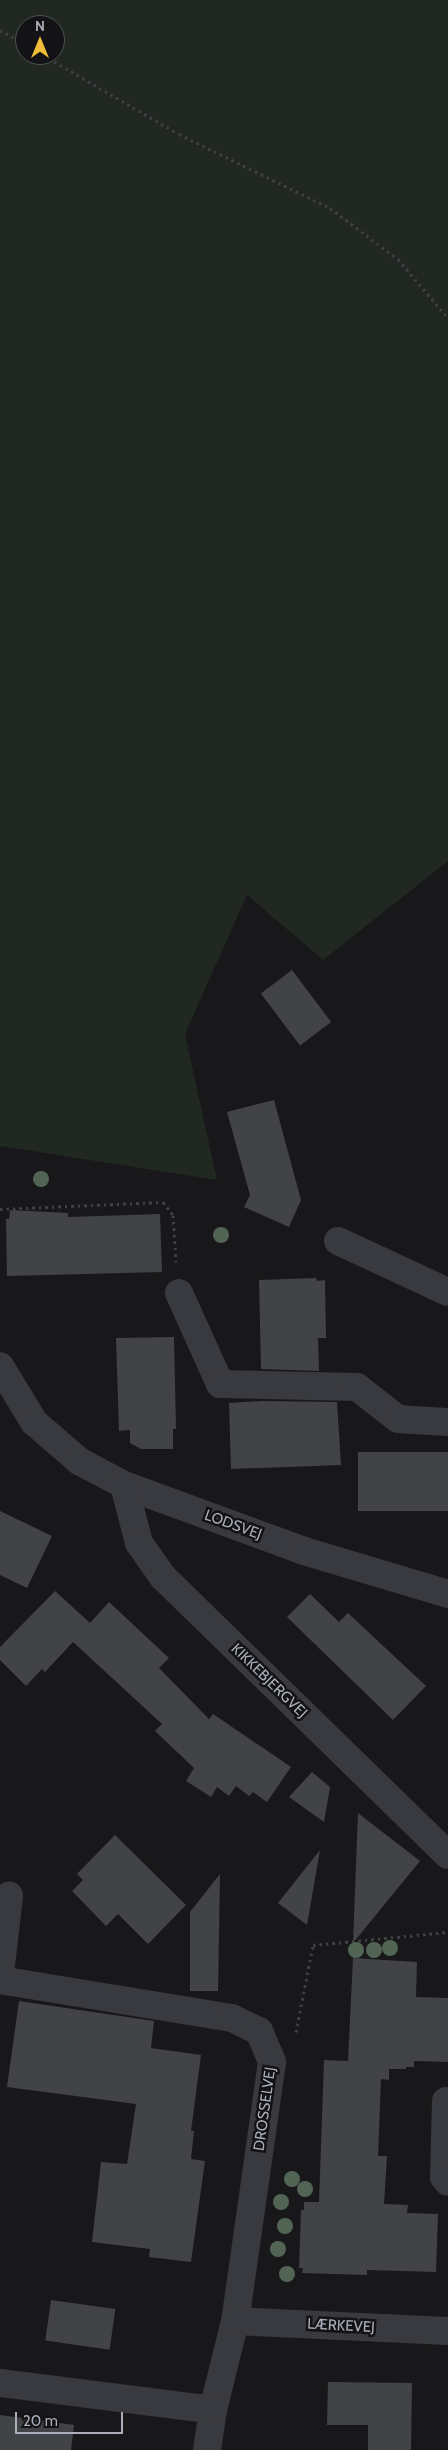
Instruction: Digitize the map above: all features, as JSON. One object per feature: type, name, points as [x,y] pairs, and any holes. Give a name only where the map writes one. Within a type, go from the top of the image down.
[{"type":"street","points":[[338,1241],[448,1292]]},
{"type":"street","points":[[179,1292],[220,1384],[357,1387],[398,1419],[448,1422]]},
{"type":"street","name":"LODSVEJ","points":[[0,1366],[34,1422],[79,1461],[124,1485],[304,1551],[448,1594]]},
{"type":"street","name":"KIKKEBJERGVEJ","points":[[124,1485],[139,1543],[163,1577],[448,1855]]},
{"type":"street","points":[[0,1974],[10,1896]]},
{"type":"street","name":"DROSSELVEJ","points":[[0,1980],[232,2018],[259,2031],[272,2062],[235,2321],[213,2410],[208,2450]]},
{"type":"street","points":[[446,2101],[444,2177],[448,2182]]},
{"type":"street","name":"LÆRKEVEJ","points":[[235,2321],[448,2331]]},
{"type":"street","points":[[0,2384],[213,2410]]},
{"type":"path","points":[[0,30],[15,38]]},
{"type":"path","points":[[60,65],[180,134],[330,208],[398,260],[448,318]]},
{"type":"path","points":[[0,1209],[163,1202],[173,1215],[179,1292]]},
{"type":"path","points":[[272,2062],[297,2030],[313,1945],[448,1932]]},
{"type":"shaded area","points":[[0,0],[448,0],[448,861],[323,960],[247,895],[185,1034],[217,1180],[0,1146]]},
{"type":"building","points":[[292,970],[331,1022],[300,1045],[261,993]]},
{"type":"building","points":[[274,1100],[301,1200],[289,1227],[244,1207],[250,1195],[227,1112]]},
{"type":"building","points":[[10,1210],[68,1213],[68,1217],[160,1214],[162,1272],[7,1276],[6,1219],[9,1219]]},
{"type":"building","points":[[316,1278],[317,1281],[325,1280],[326,1338],[318,1338],[319,1371],[261,1369],[259,1280]]},
{"type":"building","points":[[174,1337],[176,1429],[173,1429],[173,1449],[141,1449],[130,1443],[130,1430],[119,1431],[116,1338]]},
{"type":"building","points":[[262,1401],[337,1402],[341,1465],[231,1469],[229,1403]]},
{"type":"building","points":[[358,1452],[448,1452],[448,1511],[358,1511]]},
{"type":"building","points":[[0,1511],[52,1536],[27,1588],[0,1575]]},
{"type":"building","points":[[55,1591],[90,1623],[109,1602],[169,1658],[159,1668],[209,1719],[213,1714],[291,1767],[267,1802],[253,1792],[249,1796],[236,1786],[229,1796],[217,1787],[211,1797],[186,1781],[194,1768],[155,1731],[162,1724],[73,1642],[45,1672],[42,1669],[26,1686],[0,1660],[0,1647]]},
{"type":"building","points":[[310,1594],[339,1622],[348,1613],[426,1686],[393,1720],[287,1617]]},
{"type":"building","points":[[312,1772],[330,1787],[324,1822],[289,1797]]},
{"type":"building","points":[[358,1813],[420,1861],[353,1943]]},
{"type":"building","points":[[115,1835],[186,1905],[148,1944],[118,1914],[106,1926],[72,1891],[83,1880],[77,1874]]},
{"type":"building","points":[[320,1850],[307,1925],[278,1903]]},
{"type":"building","points":[[220,1874],[218,1991],[190,1991],[190,1912]]},
{"type":"building","points":[[353,1958],[417,1962],[416,1997],[448,1998],[448,2062],[414,2061],[414,2067],[389,2069],[389,2080],[381,2079],[378,2156],[387,2156],[384,2204],[408,2205],[407,2213],[438,2214],[436,2272],[367,2270],[367,2275],[302,2273],[303,2268],[299,2268],[301,2210],[304,2210],[304,2202],[319,2202],[324,2060],[348,2061]]},
{"type":"building","points":[[19,2001],[154,2021],[151,2048],[201,2055],[191,2131],[194,2131],[191,2159],[205,2161],[191,2262],[149,2257],[150,2249],[92,2242],[101,2162],[127,2164],[136,2104],[7,2087]]},
{"type":"building","points":[[51,2300],[115,2309],[110,2350],[45,2341]]},
{"type":"building","points":[[328,2382],[412,2383],[411,2450],[368,2450],[368,2425],[327,2425]]},
{"type":"building","points":[[0,2415],[74,2425],[71,2450],[0,2450]]}]
